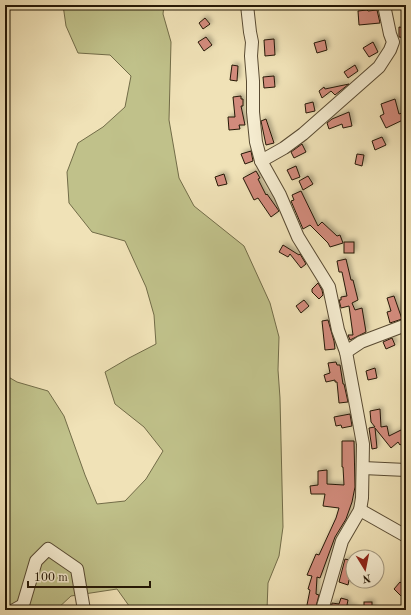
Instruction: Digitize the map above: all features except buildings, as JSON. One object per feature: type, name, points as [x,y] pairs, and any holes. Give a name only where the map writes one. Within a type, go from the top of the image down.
[{"type":"street","points":[[247,5],[252,42],[252,100],[254,128],[261,160],[280,195],[298,237],[329,287],[338,330],[346,352],[363,444],[362,498],[360,510],[342,541],[322,610]]},
{"type":"street","points":[[261,160],[284,148],[303,134],[379,67],[390,50],[393,42],[384,5]]},
{"type":"street","points":[[346,352],[361,342],[406,326]]},
{"type":"street","points":[[363,468],[406,470]]},
{"type":"street","points":[[360,510],[406,536]]},
{"type":"street","points":[[14,610],[23,605],[36,561],[48,549],[77,570],[84,610]]},
{"type":"green space","points":[[63,5],[164,5],[163,14],[171,42],[169,120],[179,178],[194,206],[244,246],[270,303],[279,337],[278,370],[283,527],[279,556],[268,583],[267,610],[132,610],[117,589],[71,596],[56,610],[5,610],[5,375],[17,382],[48,391],[64,416],[97,504],[125,501],[146,479],[163,451],[144,427],[115,404],[105,372],[156,344],[154,315],[146,287],[125,241],[92,232],[69,203],[67,172],[78,143],[103,127],[125,107],[131,76],[110,55],[78,53],[66,26]]}]
